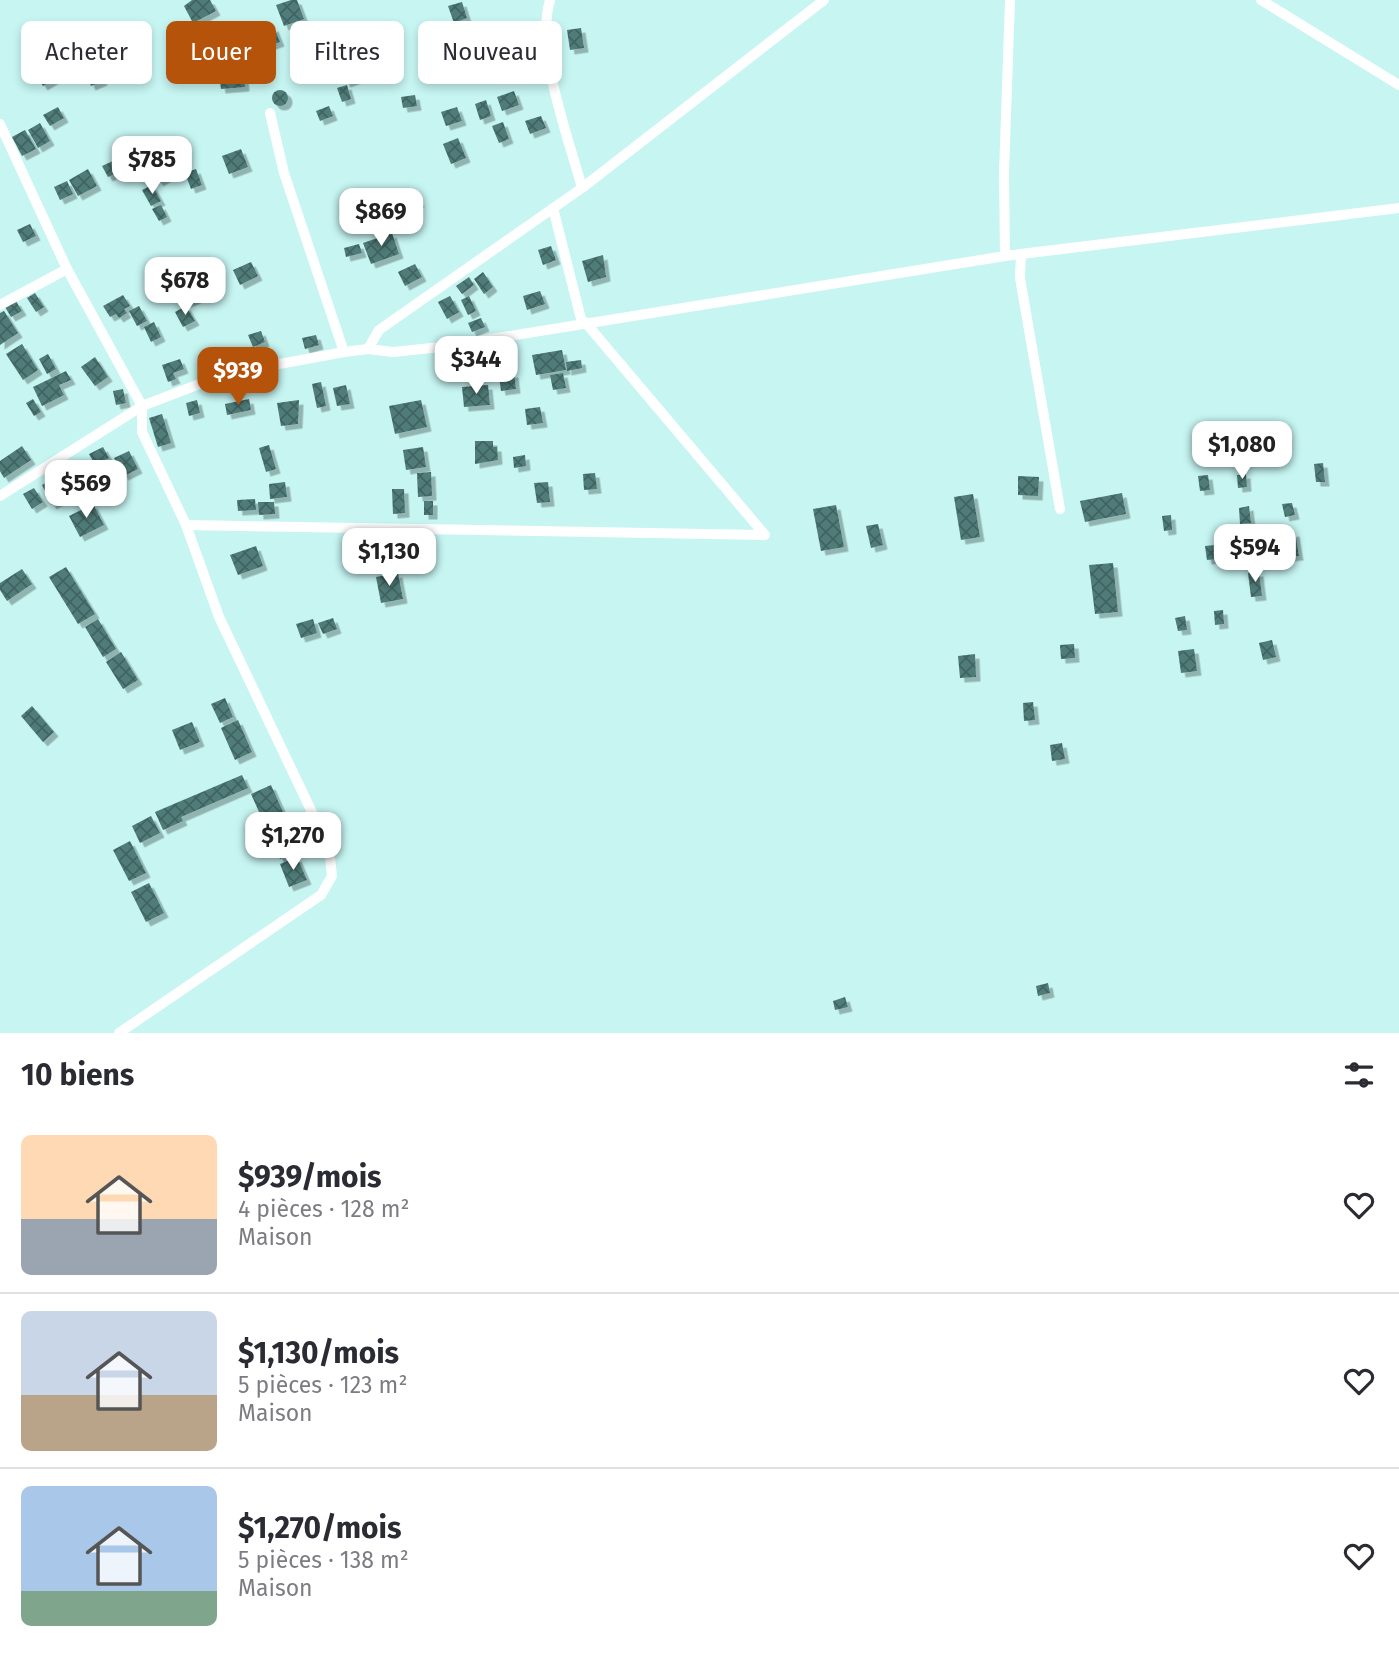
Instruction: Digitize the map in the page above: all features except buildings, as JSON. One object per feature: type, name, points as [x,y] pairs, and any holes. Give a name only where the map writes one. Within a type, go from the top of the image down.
[{"type":"street","points":[[551,0],[546,15],[547,50],[582,188]]},
{"type":"street","points":[[368,349],[379,330],[582,188],[824,0]]},
{"type":"street","points":[[1005,256],[1004,173],[1010,0]]},
{"type":"street","points":[[1261,0],[1399,85]]},
{"type":"street","points":[[270,113],[284,173],[344,352]]},
{"type":"street","points":[[0,124],[67,269],[142,406],[142,432],[186,525],[219,617],[329,848],[332,876],[321,895],[119,1033]]},
{"type":"street","points":[[186,525],[765,535],[584,322],[553,208]]},
{"type":"street","points":[[0,496],[142,406],[226,374],[344,352],[368,349],[393,352],[441,346],[1005,256],[1399,208]]},
{"type":"street","points":[[1021,254],[1020,278],[1060,509]]},
{"type":"street","points":[[0,305],[67,269]]}]
